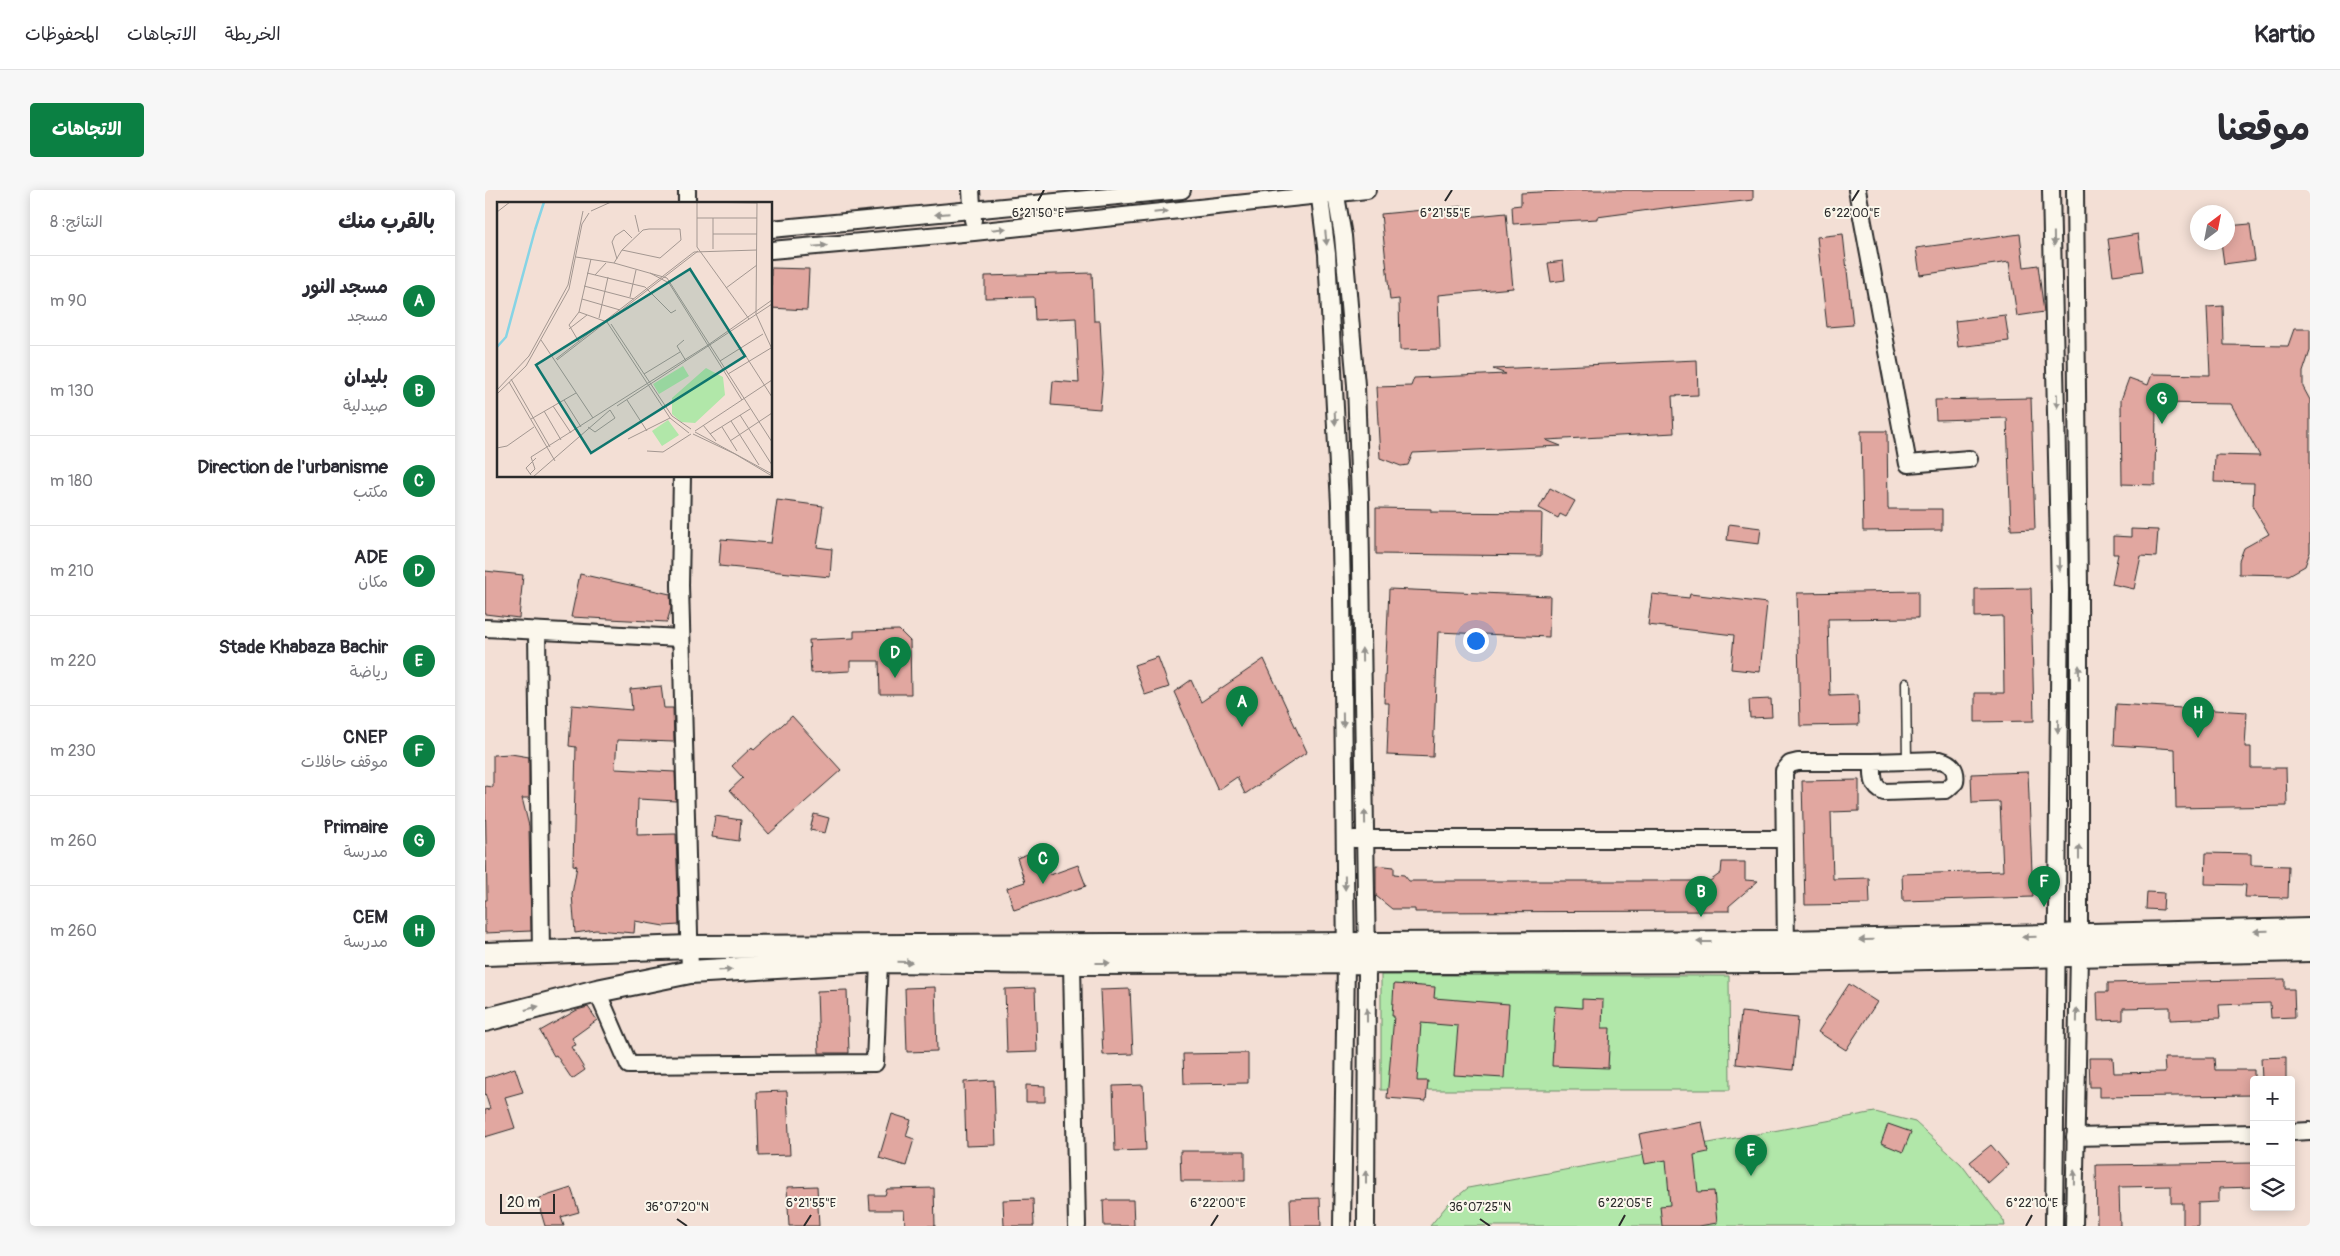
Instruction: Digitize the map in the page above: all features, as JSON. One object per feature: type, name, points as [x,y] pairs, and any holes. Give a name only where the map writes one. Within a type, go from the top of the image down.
[{"type":"street","points":[[971,190],[974,232]]},
{"type":"street","points":[[773,229],[1182,190]]},
{"type":"street","points":[[773,250],[974,232],[1327,192],[1367,190]]},
{"type":"street","points":[[1857,190],[1908,464],[1969,459]]},
{"type":"street","points":[[2051,190],[2060,591],[2055,945],[2054,1226]]},
{"type":"street","points":[[2074,1226],[2079,945],[2079,590],[2075,190]]},
{"type":"street","points":[[1327,192],[1343,236],[1356,385],[1365,839],[1356,952],[1342,1226]]},
{"type":"street","points":[[1327,192],[1327,254],[1340,504],[1344,839],[1356,952],[1366,1226]]},
{"type":"street","points":[[1333,387],[1356,385]]},
{"type":"street","points":[[682,478],[680,585],[690,972]]},
{"type":"street","points":[[1342,589],[1361,588]]},
{"type":"street","points":[[485,628],[681,638]]},
{"type":"street","points":[[537,630],[541,953]]},
{"type":"street","points":[[1786,951],[1783,775],[1787,767],[1798,762],[1907,761],[1946,762],[1955,770],[1955,782],[1946,790],[1884,792],[1874,784],[1873,762]]},
{"type":"street","points":[[1344,839],[1784,839]]},
{"type":"street","points":[[2079,945],[2310,930]]},
{"type":"street","points":[[485,954],[690,947],[1356,952],[1786,951],[2079,945],[2310,950]]},
{"type":"street","points":[[485,1020],[597,991],[690,972],[879,961],[1072,963],[1356,952]]},
{"type":"street","points":[[597,991],[629,1065],[875,1063],[879,961]]},
{"type":"street","points":[[1072,963],[1077,1226]]},
{"type":"street","points":[[2295,1132],[2310,1131]]},
{"type":"street","points":[[2075,1137],[2250,1133]]},
{"type":"lane","points":[[1906,683],[1907,761]]},
{"type":"green space","points":[[1381,975],[1729,976],[1730,1090],[1381,1090]]},
{"type":"green space","points":[[1875,1112],[1915,1122],[1961,1164],[2004,1221],[2005,1226],[1430,1226],[1449,1203],[1468,1188]]},
{"type":"building","points":[[1578,190],[1753,190],[1753,200],[1672,209],[1672,207],[1597,217],[1597,219],[1513,224],[1512,206],[1521,205],[1521,193]]},
{"type":"building","points":[[1465,206],[1466,217],[1506,213],[1513,288],[1438,295],[1440,349],[1400,350],[1399,299],[1390,300],[1381,214]]},
{"type":"building","points":[[2250,224],[2255,260],[2224,264],[2222,250],[2235,250],[2235,225]]},
{"type":"building","points":[[1843,234],[1853,325],[1827,327],[1817,237]]},
{"type":"building","points":[[2020,234],[2024,267],[2038,265],[2044,312],[2017,316],[2009,262],[1920,275],[1916,248]]},
{"type":"building","points":[[2138,234],[2143,271],[2113,275],[2108,239]]},
{"type":"building","points":[[1563,261],[1565,280],[1551,282],[1548,263]]},
{"type":"building","points":[[773,268],[809,269],[807,310],[773,308]]},
{"type":"building","points":[[1092,273],[1094,321],[1100,321],[1103,374],[1100,409],[1051,405],[1053,381],[1079,383],[1076,318],[1035,320],[1034,297],[985,298],[985,276]]},
{"type":"building","points":[[2223,306],[2224,345],[2288,346],[2294,329],[2310,329],[2310,351],[2303,372],[2303,387],[2310,400],[2310,552],[2305,566],[2289,575],[2239,574],[2239,561],[2244,548],[2269,534],[2253,507],[2254,483],[2214,482],[2215,455],[2260,456],[2231,404],[2156,403],[2155,485],[2122,484],[2121,400],[2129,378],[2148,385],[2152,374],[2210,375],[2207,307]]},
{"type":"building","points":[[2005,315],[2009,341],[1958,347],[1955,321]]},
{"type":"building","points":[[1697,360],[1698,395],[1672,396],[1674,433],[1546,440],[1561,446],[1413,453],[1408,465],[1401,466],[1380,458],[1376,387],[1411,386],[1414,378],[1506,374],[1493,369]]},
{"type":"building","points":[[2031,398],[2035,529],[2011,530],[2007,418],[1936,420],[1935,400]]},
{"type":"building","points":[[1861,431],[1887,431],[1888,509],[1942,509],[1942,530],[1863,531]]},
{"type":"building","points":[[1550,488],[1575,501],[1566,517],[1560,514],[1558,518],[1539,508]]},
{"type":"building","points":[[777,500],[823,506],[817,547],[832,549],[830,577],[719,566],[721,539],[771,543]]},
{"type":"building","points":[[1376,508],[1431,509],[1431,512],[1542,513],[1541,556],[1376,554]]},
{"type":"building","points":[[1729,524],[1761,528],[1759,544],[1727,540]]},
{"type":"building","points":[[2131,529],[2158,530],[2156,557],[2141,556],[2134,589],[2112,584],[2118,554],[2113,554],[2113,536],[2131,537]]},
{"type":"building","points":[[485,571],[523,575],[519,618],[485,614]]},
{"type":"building","points":[[580,574],[670,594],[671,608],[667,622],[571,617]]},
{"type":"building","points":[[2031,588],[2034,721],[1975,722],[1975,693],[2004,693],[2003,616],[1975,617],[1975,589]]},
{"type":"building","points":[[1389,589],[1550,596],[1549,637],[1438,632],[1433,757],[1387,755],[1389,703],[1384,703]]},
{"type":"building","points":[[1918,591],[1918,618],[1828,619],[1830,696],[1858,695],[1859,725],[1800,726],[1797,593]]},
{"type":"building","points":[[1652,594],[1689,598],[1690,594],[1767,603],[1760,672],[1731,669],[1734,635],[1648,625]]},
{"type":"building","points":[[899,630],[910,641],[911,694],[880,694],[879,661],[850,661],[850,671],[811,673],[809,640],[854,638],[854,631]]},
{"type":"building","points":[[1158,657],[1169,687],[1145,695],[1134,665]]},
{"type":"building","points":[[1264,659],[1307,752],[1245,794],[1237,777],[1218,790],[1174,692],[1191,680],[1201,702]]},
{"type":"building","points":[[661,686],[664,708],[673,708],[674,742],[617,740],[615,769],[675,772],[676,801],[638,799],[637,835],[676,834],[679,925],[664,926],[635,921],[634,933],[596,930],[575,933],[572,894],[577,866],[573,865],[576,747],[569,746],[572,705],[632,710],[630,689]]},
{"type":"building","points":[[1771,699],[1772,717],[1750,718],[1749,700]]},
{"type":"building","points":[[2116,704],[2247,712],[2245,747],[2251,747],[2251,768],[2286,768],[2287,806],[2176,808],[2175,749],[2114,745]]},
{"type":"building","points":[[792,716],[841,770],[769,834],[730,790],[743,778],[732,766],[752,747],[754,750]]},
{"type":"building","points":[[511,754],[529,757],[529,798],[522,798],[529,826],[531,931],[485,933],[485,900],[487,900],[485,786],[493,787],[493,755]]},
{"type":"building","points":[[2028,772],[2033,897],[1903,901],[1902,874],[2003,871],[2000,802],[1972,803],[1971,774]]},
{"type":"building","points":[[1859,780],[1859,811],[1831,812],[1833,879],[1869,878],[1870,904],[1805,905],[1802,781]]},
{"type":"building","points":[[814,814],[829,818],[825,833],[810,830]]},
{"type":"building","points":[[715,816],[741,820],[739,841],[712,837]]},
{"type":"building","points":[[1041,849],[1050,875],[1078,865],[1086,886],[1014,910],[1007,888],[1025,882],[1017,858]]},
{"type":"building","points":[[2206,853],[2251,854],[2251,865],[2289,866],[2288,898],[2245,897],[2246,885],[2205,884]]},
{"type":"building","points":[[1722,862],[1745,862],[1745,880],[1758,881],[1729,906],[1729,911],[1415,912],[1415,909],[1392,909],[1376,896],[1376,865],[1394,867],[1394,874],[1404,875],[1409,881],[1710,881],[1721,873]]},
{"type":"building","points":[[2147,892],[2164,893],[2163,910],[2146,909]]},
{"type":"building","points":[[2285,979],[2285,989],[2294,989],[2295,1017],[2271,1018],[2270,1003],[2219,1005],[2220,1018],[2170,1020],[2170,1007],[2123,1008],[2123,1020],[2098,1021],[2097,992],[2108,992],[2108,983]]},
{"type":"building","points":[[1394,984],[1435,987],[1434,998],[1509,1004],[1504,1078],[1454,1075],[1458,1026],[1421,1023],[1417,1081],[1428,1081],[1426,1101],[1387,1098],[1394,1016],[1392,1016]]},
{"type":"building","points":[[1849,984],[1877,1002],[1846,1050],[1818,1032]]},
{"type":"building","points":[[935,987],[937,1051],[907,1052],[905,988]]},
{"type":"building","points":[[1035,988],[1037,1052],[1007,1053],[1005,989]]},
{"type":"building","points":[[1130,989],[1133,1054],[1103,1055],[1100,990]]},
{"type":"building","points":[[847,990],[849,1053],[819,1053],[817,991]]},
{"type":"building","points":[[1582,999],[1603,1000],[1602,1028],[1610,1028],[1608,1068],[1552,1066],[1555,1006],[1582,1008]]},
{"type":"building","points":[[588,1007],[597,1020],[572,1038],[576,1045],[571,1047],[585,1070],[572,1079],[556,1055],[554,1056],[540,1031],[577,1010]]},
{"type":"building","points":[[1741,1012],[1798,1018],[1793,1070],[1736,1064]]},
{"type":"building","points":[[1248,1053],[1248,1083],[1184,1084],[1183,1054]]},
{"type":"building","points":[[2286,1057],[2286,1076],[2262,1076],[2261,1058]]},
{"type":"building","points":[[2089,1058],[2113,1058],[2114,1073],[2165,1072],[2164,1058],[2214,1058],[2215,1070],[2254,1070],[2254,1076],[2250,1076],[2250,1095],[2099,1097],[2099,1087],[2090,1087]]},
{"type":"building","points":[[515,1068],[523,1092],[505,1097],[515,1128],[485,1137],[485,1110],[490,1109],[485,1093],[485,1078]]},
{"type":"building","points":[[994,1080],[996,1145],[966,1146],[964,1082]]},
{"type":"building","points":[[1026,1085],[1045,1086],[1045,1102],[1026,1102]]},
{"type":"building","points":[[1143,1085],[1146,1150],[1115,1151],[1113,1086]]},
{"type":"building","points":[[787,1091],[790,1155],[759,1156],[757,1092]]},
{"type":"building","points":[[892,1114],[911,1120],[906,1136],[914,1139],[906,1166],[879,1158]]},
{"type":"building","points":[[1702,1122],[1708,1152],[1694,1155],[1698,1192],[1714,1191],[1717,1223],[1699,1226],[1662,1226],[1660,1206],[1670,1205],[1666,1160],[1645,1164],[1639,1134]]},
{"type":"building","points":[[1888,1124],[1911,1132],[1903,1152],[1881,1143]]},
{"type":"building","points":[[1991,1145],[2008,1165],[1988,1183],[1970,1162]]},
{"type":"building","points":[[1180,1151],[1245,1151],[1245,1181],[1181,1181]]},
{"type":"building","points":[[2250,1163],[2250,1187],[2219,1188],[2219,1202],[2198,1203],[2198,1226],[2183,1226],[2183,1203],[2171,1203],[2171,1186],[2119,1187],[2120,1226],[2097,1226],[2096,1165]]},
{"type":"building","points":[[817,1186],[819,1226],[789,1226],[787,1187]]},
{"type":"building","points":[[571,1188],[579,1212],[561,1217],[564,1226],[545,1226],[537,1199]]},
{"type":"building","points":[[934,1188],[935,1226],[905,1226],[904,1210],[870,1210],[869,1195],[885,1195],[887,1189]]},
{"type":"building","points":[[1320,1198],[1321,1226],[1291,1226],[1290,1199]]},
{"type":"building","points":[[1033,1199],[1034,1226],[1004,1226],[1003,1200]]},
{"type":"building","points":[[1103,1200],[1133,1200],[1134,1226],[1104,1226]]},
{"type":"place","name":"Primaire","points":[[2162,424]]},
{"type":"place","name":"ADE","points":[[895,678]]},
{"type":"place","name":"مسجد النور","points":[[1242,727]]},
{"type":"place","name":"CEM","points":[[2198,738]]},
{"type":"place","name":"Direction de l'urbanisme","points":[[1043,884]]},
{"type":"place","name":"CNEP","points":[[2044,907]]},
{"type":"place","name":"بليدان","points":[[1701,917]]},
{"type":"place","name":"Stade Khabaza Bachir","points":[[1751,1176]]}]
